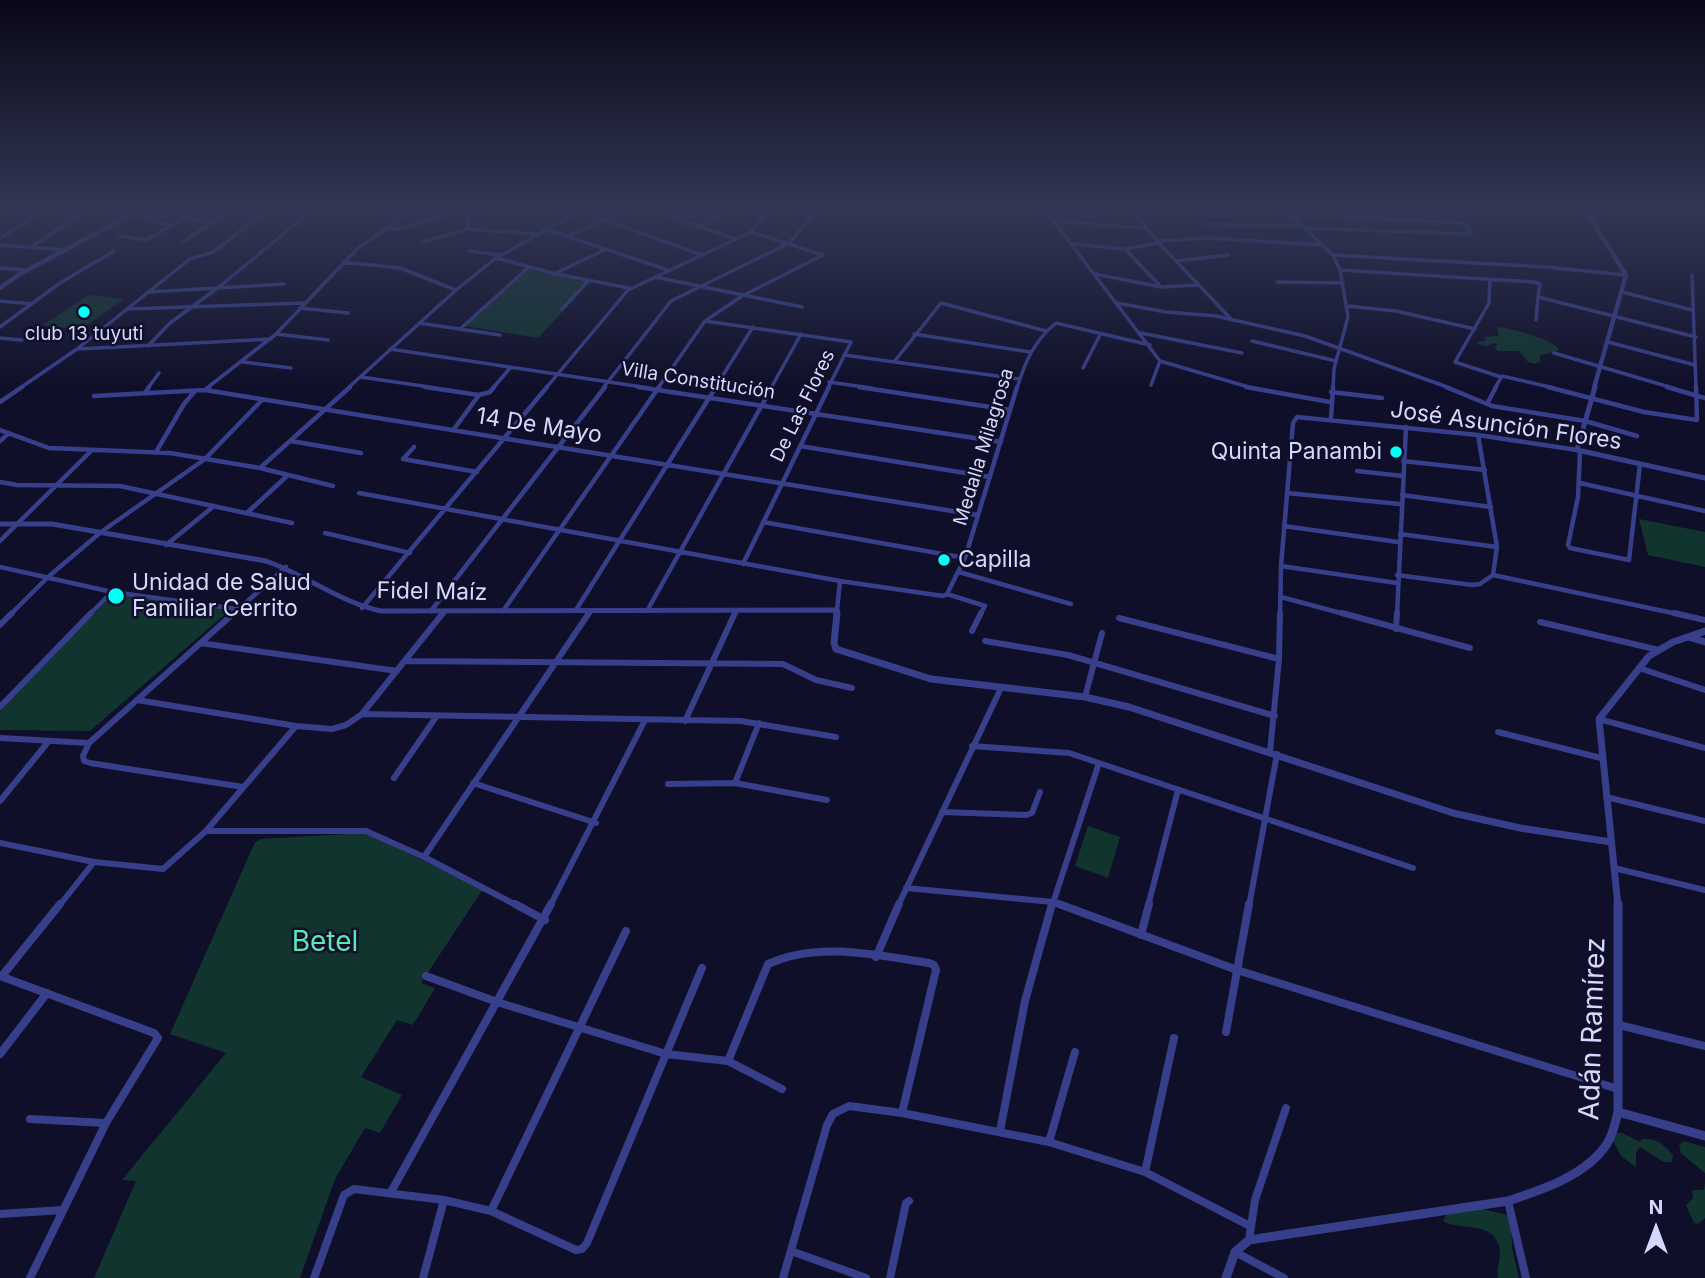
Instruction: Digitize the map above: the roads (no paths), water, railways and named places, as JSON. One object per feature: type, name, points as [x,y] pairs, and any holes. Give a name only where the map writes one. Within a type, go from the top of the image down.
[{"type":"street","points":[[0,288],[26,271]]},
{"type":"street","points":[[0,327],[84,271]]},
{"type":"street","points":[[0,402],[77,349],[176,271]]},
{"type":"street","points":[[148,346],[170,323],[237,271]]},
{"type":"street","points":[[205,390],[276,334],[335,271]]},
{"type":"street","points":[[407,271],[456,290]]},
{"type":"street","points":[[260,468],[480,271]]},
{"type":"street","points":[[460,329],[525,271]]},
{"type":"street","points":[[543,271],[630,288]]},
{"type":"street","points":[[556,274],[563,271]]},
{"type":"street","points":[[362,608],[446,511],[630,288],[667,271]]},
{"type":"street","points":[[431,611],[671,301],[730,271]]},
{"type":"street","points":[[503,611],[705,321],[742,296],[792,271]]},
{"type":"street","points":[[1092,271],[1160,361],[1257,390],[1330,402]]},
{"type":"street","points":[[1146,271],[1161,286]]},
{"type":"street","points":[[1186,271],[1232,320]]},
{"type":"street","points":[[1331,419],[1330,402],[1336,361],[1348,317],[1340,271]]},
{"type":"street","points":[[1351,271],[1538,283],[1536,320]]},
{"type":"street","points":[[1582,271],[1626,275]]},
{"type":"street","points":[[1623,271],[1626,275],[1622,292],[1578,450],[1580,483],[1567,545],[1570,548],[1629,560],[1640,464]]},
{"type":"street","points":[[1095,274],[1161,286],[1200,285]]},
{"type":"street","points":[[1490,279],[1489,303],[1455,362],[1502,377],[1512,377],[1644,412],[1694,421],[1697,420],[1696,327],[1692,310],[1692,275]]},
{"type":"street","points":[[655,276],[695,287],[802,307]]},
{"type":"street","points":[[562,309],[589,280]]},
{"type":"street","points":[[1278,282],[1343,283]]},
{"type":"street","points":[[149,292],[284,285]]},
{"type":"street","points":[[1622,292],[1692,310]]},
{"type":"street","points":[[1538,297],[1696,337]]},
{"type":"street","points":[[0,300],[32,304]]},
{"type":"street","points":[[127,309],[304,303]]},
{"type":"street","points":[[894,362],[941,303],[1046,331],[1054,323],[1150,345]]},
{"type":"street","points":[[1117,303],[1232,320],[1305,336],[1415,374],[1487,404],[1584,421],[1637,436]]},
{"type":"street","points":[[1347,306],[1396,311],[1475,329]]},
{"type":"street","points":[[300,308],[348,313]]},
{"type":"street","points":[[705,321],[850,342]]},
{"type":"street","points":[[419,323],[500,335]]},
{"type":"street","points":[[576,610],[752,327]]},
{"type":"street","points":[[1696,327],[1705,328]]},
{"type":"street","name":"Medalla Milagrosa","points":[[945,595],[965,558],[1019,379],[1030,352],[1046,331]]},
{"type":"street","points":[[1141,333],[1241,353]]},
{"type":"street","points":[[276,334],[328,340]]},
{"type":"street","points":[[647,611],[801,334]]},
{"type":"street","points":[[914,334],[1030,352]]},
{"type":"street","points":[[1083,368],[1100,335]]},
{"type":"street","points":[[0,338],[22,340]]},
{"type":"street","points":[[77,349],[271,338]]},
{"type":"street","points":[[1252,341],[1336,361]]},
{"type":"street","points":[[1608,341],[1696,364]]},
{"type":"street","name":"De Las Flores","points":[[743,564],[850,342]]},
{"type":"street","name":"Villa Constitución","points":[[390,349],[1001,442]]},
{"type":"street","points":[[1554,354],[1705,398]]},
{"type":"street","points":[[844,355],[1019,379]]},
{"type":"street","points":[[1151,385],[1160,361]]},
{"type":"street","points":[[243,362],[290,368]]},
{"type":"street","points":[[360,377],[479,395],[490,392],[511,367]]},
{"type":"street","points":[[145,393],[159,373]]},
{"type":"street","points":[[1487,404],[1502,377]]},
{"type":"street","points":[[829,382],[1010,410]]},
{"type":"street","name":"14 De Mayo","points":[[94,396],[205,390],[977,515]]},
{"type":"street","points":[[156,452],[184,404],[195,391]]},
{"type":"street","points":[[1332,392],[1382,398]]},
{"type":"street","points":[[454,429],[479,395]]},
{"type":"street","points":[[0,625],[48,577],[101,532],[205,459],[262,400]]},
{"type":"street","name":"José Asunción Flores","points":[[1287,493],[1293,423],[1301,416],[1478,435],[1578,450],[1705,478]]},
{"type":"street","points":[[1396,629],[1398,542],[1406,427]]},
{"type":"street","points":[[0,430],[41,447],[156,452],[260,468],[333,486]]},
{"type":"street","points":[[0,441],[9,433]]},
{"type":"street","points":[[1478,435],[1497,547],[1493,575]]},
{"type":"street","points":[[290,441],[361,453]]},
{"type":"street","points":[[800,446],[990,477]]},
{"type":"street","points":[[414,447],[402,458],[477,472]]},
{"type":"street","points":[[0,541],[91,451]]},
{"type":"street","points":[[1403,461],[1485,470]]},
{"type":"street","points":[[1357,471],[1403,476]]},
{"type":"street","points":[[247,513],[287,476]]},
{"type":"street","points":[[0,482],[55,486],[112,485],[292,523]]},
{"type":"street","points":[[1580,483],[1635,498],[1705,511]]},
{"type":"street","points":[[359,493],[840,581],[945,595],[985,606],[972,631]]},
{"type":"street","points":[[1226,1032],[1274,753],[1281,566],[1287,493],[1400,504]]},
{"type":"street","points":[[1402,495],[1491,507]]},
{"type":"street","points":[[166,545],[214,506]]},
{"type":"street","points":[[763,522],[965,558]]},
{"type":"street","name":"Fidel Maíz","points":[[0,524],[52,524],[240,556],[286,567],[362,608],[381,611],[837,610]]},
{"type":"street","points":[[1284,526],[1398,542]]},
{"type":"street","points":[[325,533],[410,553]]},
{"type":"street","points":[[1399,534],[1497,547]]},
{"type":"street","points":[[1281,566],[1397,583]]},
{"type":"street","points":[[0,567],[112,592],[237,609]]},
{"type":"street","points":[[243,787],[90,763],[84,761],[83,756],[89,743],[286,567]]},
{"type":"street","points":[[959,572],[1071,604]]},
{"type":"street","points":[[1397,575],[1472,585],[1480,584],[1493,575],[1705,620]]},
{"type":"street","points":[[840,581],[834,643],[842,653],[931,679],[1085,697],[1129,707],[1453,813],[1520,828],[1611,842]]},
{"type":"street","points":[[0,707],[112,592]]},
{"type":"street","points":[[1281,597],[1470,648]]},
{"type":"street","points":[[137,700],[296,726],[339,728],[362,714],[445,611]]},
{"type":"street","points":[[424,857],[591,611]]},
{"type":"street","points":[[685,721],[736,611]]},
{"type":"street","points":[[1119,618],[1279,659]]},
{"type":"street","points":[[1540,622],[1659,650]]},
{"type":"street","points":[[1705,631],[1659,650],[1639,668],[1599,719],[1705,748]]},
{"type":"street","points":[[1085,697],[1102,633]]},
{"type":"street","points":[[1688,637],[1705,642]]},
{"type":"street","points":[[985,641],[1068,655],[1275,716]]},
{"type":"street","points":[[200,643],[397,671]]},
{"type":"street","points":[[406,661],[783,664],[816,680],[852,688]]},
{"type":"street","points":[[1639,668],[1705,690]]},
{"type":"street","points":[[876,957],[1001,688]]},
{"type":"street","points":[[362,714],[759,723],[836,737]]},
{"type":"street","points":[[394,778],[436,717]]},
{"type":"street","name":"Adán Ramírez","points":[[1249,1240],[1508,1201],[1574,1174],[1604,1149],[1613,1132],[1618,1112],[1620,923],[1599,719]]},
{"type":"street","points":[[391,1192],[545,920],[596,823],[645,720]]},
{"type":"street","points":[[734,783],[759,723]]},
{"type":"street","points":[[0,843],[94,862],[163,869],[206,831],[296,726]]},
{"type":"street","points":[[1499,732],[1601,758]]},
{"type":"street","points":[[0,738],[89,743]]},
{"type":"street","points":[[0,801],[48,742]]},
{"type":"street","points":[[972,746],[1055,750],[1413,868]]},
{"type":"street","points":[[1000,1131],[1025,1001],[1053,902],[1099,763]]},
{"type":"street","points":[[473,783],[596,823]]},
{"type":"street","points":[[668,785],[734,783],[827,800]]},
{"type":"street","points":[[1141,935],[1178,790]]},
{"type":"street","points":[[942,812],[1026,816],[1032,813],[1040,792]]},
{"type":"street","points":[[1606,797],[1705,821]]},
{"type":"street","points":[[206,831],[366,831],[424,857],[545,920]]},
{"type":"street","points":[[30,1278],[106,1124],[158,1038],[154,1033],[1,976],[94,862]]},
{"type":"street","points":[[1614,868],[1705,890]]},
{"type":"street","points":[[906,888],[1053,902],[1237,970],[1618,1089]]},
{"type":"street","points":[[491,1211],[626,931]]},
{"type":"street","points":[[728,1061],[768,964],[787,955],[831,952],[929,963],[934,965],[936,970],[902,1113]]},
{"type":"street","points":[[314,1278],[344,1195],[354,1189],[444,1200],[491,1211],[576,1250],[582,1250],[702,968]]},
{"type":"street","points":[[426,976],[497,1002],[666,1054],[728,1061],[782,1089]]},
{"type":"street","points":[[0,1054],[47,993]]},
{"type":"street","points":[[1619,1025],[1705,1046]]},
{"type":"street","points":[[1145,1172],[1174,1038]]},
{"type":"street","points":[[1049,1142],[1075,1052]]},
{"type":"street","points":[[783,1278],[820,1142],[833,1114],[849,1106],[902,1113],[1049,1142],[1145,1172],[1250,1226]]},
{"type":"street","points":[[1226,1278],[1235,1252],[1249,1240],[1255,1200],[1286,1108]]},
{"type":"street","points":[[1618,1112],[1705,1136]]},
{"type":"street","points":[[30,1119],[106,1124]]},
{"type":"street","points":[[423,1278],[444,1200]]},
{"type":"street","points":[[890,1278],[906,1203],[909,1201]]},
{"type":"street","points":[[1508,1201],[1526,1278]]},
{"type":"street","points":[[0,1214],[63,1210]]},
{"type":"street","points":[[791,1251],[866,1278]]},
{"type":"street","points":[[1235,1252],[1284,1278]]},
{"type":"place","name":"club 13 tuyuti","points":[[84,312]]},
{"type":"place","name":"Quinta Panambi","points":[[1396,452]]},
{"type":"place","name":"Capilla","points":[[944,560]]},
{"type":"place","name":"Unidad de Salud Familiar Cerrito","points":[[116,596]]},
{"type":"park label","name":"Betel","points":[[325,943]]}]
